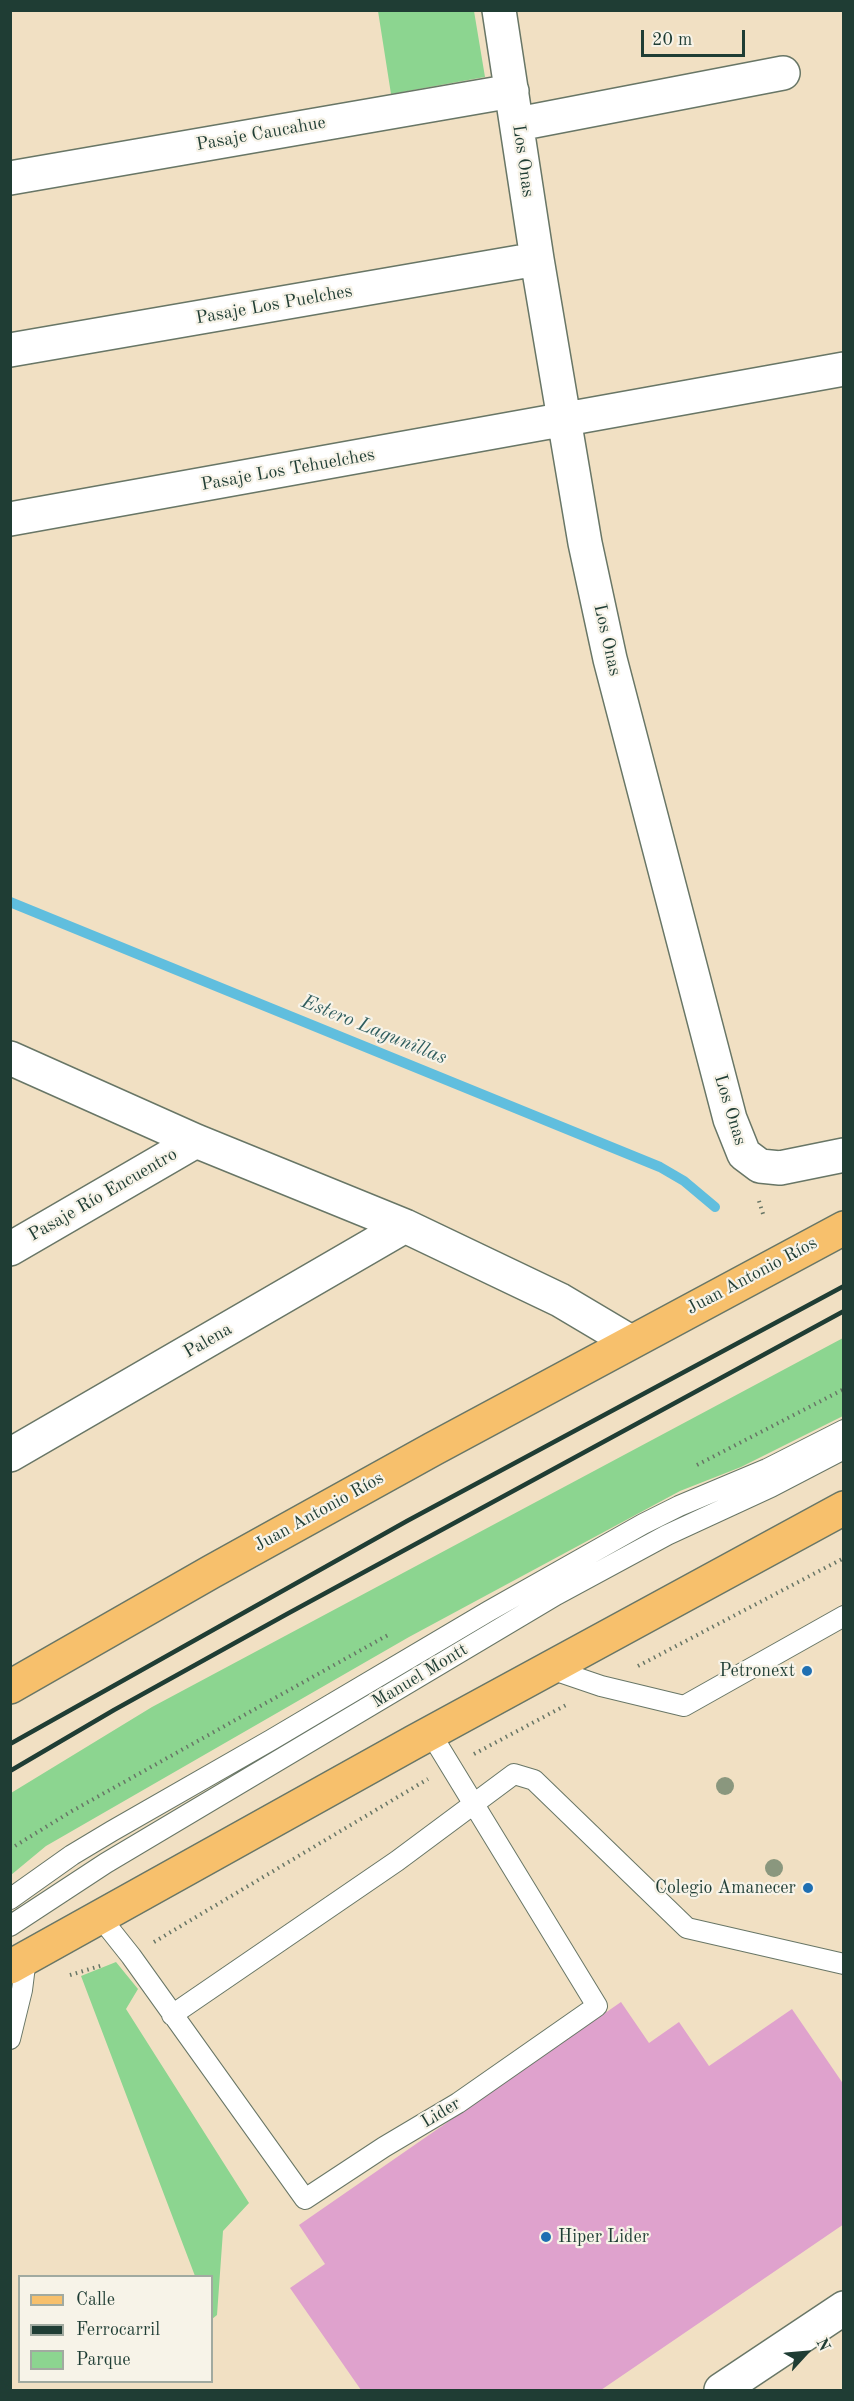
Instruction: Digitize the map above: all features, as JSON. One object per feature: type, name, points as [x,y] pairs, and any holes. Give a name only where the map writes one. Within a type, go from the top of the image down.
[{"type":"main road","name":"Juan Antonio Ríos","points":[[10,1687],[231,1560],[629,1341],[843,1228]]},
{"type":"main road","points":[[18,1963],[843,1508]]},
{"type":"street","name":"Los Onas","points":[[498,10],[585,543],[610,659],[738,1145],[752,1162],[770,1168],[843,1155]]},
{"type":"street","points":[[518,124],[783,73]]},
{"type":"street","name":"Pasaje Caucahue","points":[[10,178],[512,91]]},
{"type":"street","name":"Pasaje Los Puelches","points":[[10,350],[537,259]]},
{"type":"street","name":"Pasaje Los Tehuelches","points":[[10,519],[843,369]]},
{"type":"street","points":[[10,1058],[196,1141],[405,1226],[560,1300],[629,1341]]},
{"type":"street","name":"Pasaje Río Encuentro","points":[[10,1249],[196,1141]]},
{"type":"street","name":"Palena","points":[[10,1455],[405,1226]]},
{"type":"street","points":[[721,2391],[843,2308]]},
{"type":"lane","name":"Manuel Montt","points":[[10,1899],[112,1831],[271,1740],[413,1654],[643,1524],[679,1506],[767,1469],[843,1430]]},
{"type":"lane","name":"Manuel Montt","points":[[10,1926],[106,1863],[556,1595],[667,1535],[771,1487],[843,1449]]},
{"type":"lane","points":[[551,1669],[601,1686],[684,1706],[843,1616]]},
{"type":"lane","name":"Lider","points":[[100,1917],[131,1956],[305,2199],[525,2058],[597,2006],[431,1734]]},
{"type":"lane","points":[[172,2015],[398,1862],[514,1774],[534,1780],[687,1928],[843,1964]]},
{"type":"lane","points":[[10,2039],[22,1990],[18,1963]]},
{"type":"path","points":[[759,1199],[764,1217]]},
{"type":"green space","points":[[378,11],[474,11],[485,77],[391,94]]},
{"type":"green space","points":[[843,1338],[843,1416],[741,1467],[680,1491],[409,1637],[46,1846],[11,1875],[11,1793],[152,1707]]},
{"type":"green space","points":[[116,1962],[138,1989],[126,2009],[249,2203],[223,2231],[217,2315],[213,2318],[213,2275],[195,2275],[81,1976]]},
{"type":"building","points":[[621,2002],[649,2043],[679,2022],[709,2066],[792,2009],[844,2085],[844,2224],[601,2390],[361,2390],[290,2288],[325,2264],[299,2225]]},
{"type":"waterway","name":"Estero Lagunillas","points":[[10,902],[660,1167],[684,1181],[715,1207]]},
{"type":"railway","points":[[10,1744],[407,1521],[844,1286]]},
{"type":"railway","points":[[10,1771],[287,1614],[844,1311]]},
{"type":"place","name":"Petronext","points":[[807,1671]]},
{"type":"place","name":"Colegio Amanecer","points":[[808,1888]]},
{"type":"place","name":"Hiper Lider","points":[[546,2237]]}]
